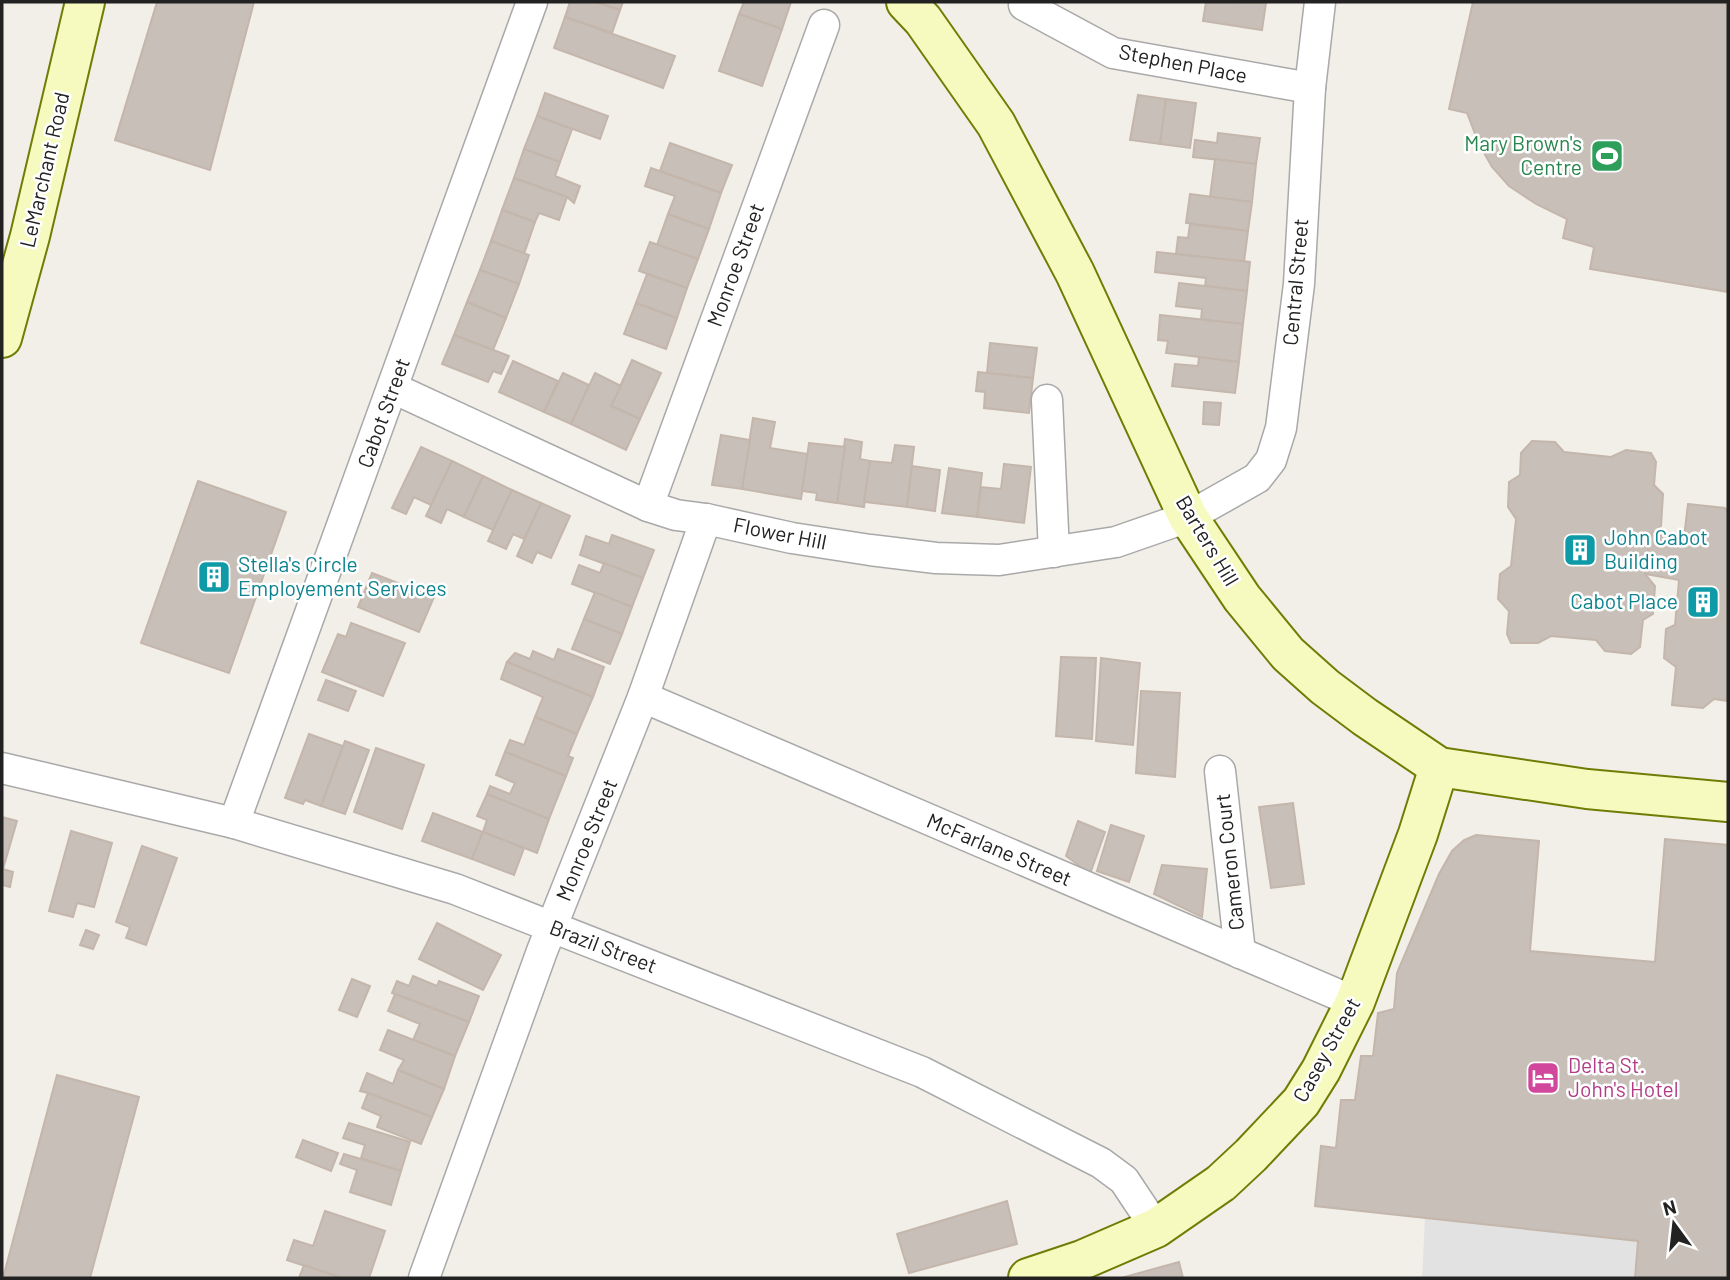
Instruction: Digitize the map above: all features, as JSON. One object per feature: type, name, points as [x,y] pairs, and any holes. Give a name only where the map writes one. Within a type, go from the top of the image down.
[{"type":"main road","name":"LeMarchant Road","points":[[2,338],[30,236],[85,2]]},
{"type":"main road","name":"Barters Hill","points":[[906,2],[923,20],[996,124],[1075,272],[1188,517],[1242,598],[1288,654],[1325,687],[1439,767],[1587,789],[1728,802]]},
{"type":"main road","name":"Casey Street","points":[[1028,1278],[1082,1260],[1156,1228],[1221,1183],[1251,1156],[1301,1102],[1321,1070],[1355,1002],[1418,834],[1439,767]]},
{"type":"street","name":"Cabot Street","points":[[233,823],[532,2]]},
{"type":"street","name":"Central Street","points":[[1188,517],[1257,478],[1271,460],[1281,428],[1298,284],[1310,88],[1320,2]]},
{"type":"street","name":"Stephen Place","points":[[1024,5],[1113,53],[1310,88]]},
{"type":"street","name":"Monroe Street","points":[[648,506],[824,25]]},
{"type":"street","name":"Flower Hill","points":[[393,388],[648,506],[676,515],[792,538],[936,558],[999,560],[1116,542],[1188,517]]},
{"type":"street","points":[[1046,400],[1054,552]]},
{"type":"street","name":"Monroe Street","points":[[424,1278],[551,927],[643,697],[706,519]]},
{"type":"street","name":"McFarlane Street","points":[[643,697],[1355,1002]]},
{"type":"street","name":"Brazil Street","points":[[2,768],[233,823],[455,889],[922,1072],[1101,1163],[1124,1180],[1156,1228]]},
{"type":"street","name":"Cameron Court","points":[[1220,771],[1240,953]]},
{"type":"shaded area","points":[[1425,1218],[1638,1241],[1635,1278],[1422,1278]]},
{"type":"building","points":[[157,2],[254,2],[210,170],[115,140]]},
{"type":"building","points":[[570,2],[596,2],[620,10],[612,33],[565,17]]},
{"type":"building","points":[[596,2],[623,2],[620,10]]},
{"type":"building","points":[[744,2],[791,2],[782,29],[739,14]]},
{"type":"building","points":[[1206,2],[1266,3],[1262,30],[1203,21]]},
{"type":"building","name":"Mary Brown's Centre","points":[[1473,2],[1728,2],[1728,292],[1590,269],[1594,247],[1563,238],[1567,219],[1536,204],[1509,186],[1492,167],[1479,144],[1467,113],[1449,109]]},
{"type":"building","points":[[739,14],[782,29],[762,86],[719,71]]},
{"type":"building","points":[[565,17],[675,56],[663,88],[554,48]]},
{"type":"building","points":[[545,93],[608,116],[600,139],[537,116]]},
{"type":"building","points":[[1138,95],[1166,99],[1160,144],[1130,140]]},
{"type":"building","points":[[1166,99],[1196,103],[1190,148],[1160,144]]},
{"type":"building","points":[[537,116],[572,129],[560,162],[524,149]]},
{"type":"building","points":[[1218,133],[1260,138],[1256,164],[1193,157],[1195,140],[1217,143]]},
{"type":"building","points":[[670,143],[732,165],[721,193],[660,171]]},
{"type":"building","points":[[524,149],[560,162],[555,176],[580,186],[574,203],[567,197],[514,178]]},
{"type":"building","points":[[1215,159],[1256,164],[1252,202],[1210,197]]},
{"type":"building","points":[[651,168],[721,193],[709,229],[668,214],[675,196],[645,186]]},
{"type":"building","points":[[514,178],[567,197],[559,220],[539,213],[535,222],[502,210]]},
{"type":"building","points":[[1190,194],[1252,202],[1248,231],[1186,223]]},
{"type":"building","points":[[502,210],[535,222],[524,254],[491,241]]},
{"type":"building","points":[[668,214],[709,229],[698,259],[657,245]]},
{"type":"building","points":[[1190,224],[1248,231],[1244,262],[1176,254],[1178,237],[1188,238]]},
{"type":"building","points":[[491,241],[529,255],[519,284],[480,270]]},
{"type":"building","points":[[650,242],[698,259],[687,288],[639,271]]},
{"type":"building","points":[[1157,252],[1250,262],[1247,291],[1205,286],[1206,278],[1155,272]]},
{"type":"building","points":[[480,270],[519,284],[506,318],[467,302]]},
{"type":"building","points":[[647,274],[687,288],[677,318],[636,303]]},
{"type":"building","points":[[1179,283],[1247,291],[1243,324],[1201,320],[1202,309],[1176,306]]},
{"type":"building","points":[[467,302],[506,318],[493,350],[454,335]]},
{"type":"building","points":[[636,303],[677,318],[666,349],[624,334]]},
{"type":"building","points":[[1160,315],[1243,324],[1239,362],[1166,353],[1168,341],[1158,340]]},
{"type":"building","points":[[454,335],[509,356],[501,374],[493,371],[488,382],[442,364]]},
{"type":"building","points":[[990,343],[1037,348],[1033,378],[987,373]]},
{"type":"building","points":[[1199,357],[1239,362],[1235,393],[1172,386],[1175,364],[1198,366]]},
{"type":"building","points":[[632,360],[661,373],[640,419],[611,406]]},
{"type":"building","points":[[513,361],[558,381],[544,412],[499,392]]},
{"type":"building","points":[[978,372],[1033,378],[1029,413],[984,408],[985,392],[976,391]]},
{"type":"building","points":[[563,373],[589,385],[571,424],[544,412]]},
{"type":"building","points":[[595,373],[621,386],[611,406],[640,419],[626,450],[571,424]]},
{"type":"building","points":[[1204,402],[1221,403],[1219,425],[1203,424]]},
{"type":"building","points":[[753,418],[775,422],[770,448],[808,454],[801,499],[742,489]]},
{"type":"building","points":[[721,435],[750,440],[742,489],[712,485]]},
{"type":"building","points":[[845,439],[862,442],[860,459],[870,461],[864,507],[837,503]]},
{"type":"building","name":"John Cabot Building","points":[[1532,441],[1555,442],[1564,452],[1611,457],[1626,450],[1651,453],[1656,462],[1654,485],[1663,494],[1661,526],[1650,535],[1645,574],[1655,586],[1653,614],[1643,620],[1640,647],[1631,654],[1605,651],[1596,640],[1551,636],[1538,643],[1511,643],[1507,634],[1509,611],[1498,599],[1500,574],[1511,566],[1516,519],[1508,507],[1509,482],[1520,475],[1521,453]]},
{"type":"building","points":[[809,443],[845,447],[837,503],[816,500],[817,493],[802,491]]},
{"type":"building","points":[[895,445],[914,447],[907,507],[864,502],[870,461],[892,463]]},
{"type":"building","points":[[421,447],[452,461],[431,505],[414,497],[406,514],[392,508]]},
{"type":"building","points":[[452,461],[483,476],[464,517],[447,509],[441,523],[426,516]]},
{"type":"building","points":[[1004,464],[1031,467],[1024,523],[977,517],[981,487],[1001,489]]},
{"type":"building","points":[[912,466],[940,470],[935,511],[907,507]]},
{"type":"building","points":[[949,468],[982,473],[977,517],[942,513]]},
{"type":"building","points":[[483,476],[512,490],[493,530],[464,517]]},
{"type":"building","name":"Stella's Circle Employement Services","points":[[198,481],[286,512],[229,673],[141,643]]},
{"type":"building","points":[[512,490],[541,503],[524,539],[513,534],[506,549],[488,541]]},
{"type":"building","points":[[541,503],[570,516],[551,558],[537,552],[532,563],[517,556]]},
{"type":"building","name":"Cabot Place","points":[[1688,504],[1725,508],[1728,513],[1728,701],[1714,699],[1703,708],[1672,705],[1676,667],[1664,658],[1666,629],[1675,625],[1679,580],[1645,574],[1650,535],[1684,537]]},
{"type":"building","points":[[612,535],[654,550],[643,578],[580,555],[586,536],[609,544]]},
{"type":"building","points":[[604,563],[643,578],[632,607],[572,584],[579,565],[600,573]]},
{"type":"building","points":[[372,573],[434,597],[419,632],[358,607]]},
{"type":"building","points":[[595,592],[632,607],[622,634],[584,619]]},
{"type":"building","points":[[584,619],[622,634],[610,664],[572,649]]},
{"type":"building","points":[[351,623],[405,643],[383,696],[322,672],[338,634],[346,637]]},
{"type":"building","points":[[558,649],[604,667],[593,697],[507,662],[515,653],[530,659],[533,651],[554,660]]},
{"type":"building","points":[[1061,657],[1096,658],[1092,739],[1056,736]]},
{"type":"building","points":[[1101,658],[1140,663],[1133,745],[1096,741]]},
{"type":"building","points":[[507,662],[593,697],[577,734],[535,717],[543,697],[501,679]]},
{"type":"building","points":[[326,680],[356,691],[348,711],[318,700]]},
{"type":"building","points":[[1141,691],[1180,693],[1175,777],[1136,773]]},
{"type":"building","points":[[535,717],[577,734],[568,756],[573,758],[566,776],[505,752],[510,740],[524,745]]},
{"type":"building","points":[[309,734],[343,746],[321,806],[305,800],[303,804],[285,798]]},
{"type":"building","points":[[345,741],[369,750],[345,814],[321,806]]},
{"type":"building","points":[[376,748],[424,765],[402,829],[354,812]]},
{"type":"building","points":[[505,752],[566,776],[549,819],[487,794],[490,786],[510,794],[515,783],[496,775]]},
{"type":"building","points":[[487,794],[549,819],[537,853],[483,832],[487,820],[477,816]]},
{"type":"building","points":[[1293,803],[1304,884],[1271,888],[1259,807]]},
{"type":"building","points":[[433,813],[483,832],[472,859],[422,841]]},
{"type":"building","points":[[2,817],[17,821],[3,869],[13,872],[10,887],[2,885]]},
{"type":"building","points":[[1078,821],[1105,832],[1090,874],[1066,856]]},
{"type":"building","points":[[1111,825],[1144,836],[1129,882],[1097,871]]},
{"type":"building","points":[[71,831],[112,843],[94,907],[77,903],[73,917],[49,911]]},
{"type":"building","points":[[483,832],[524,848],[514,875],[472,859]]},
{"type":"building","name":"Delta St. John's Hotel","points":[[1476,835],[1539,841],[1530,951],[1655,962],[1665,839],[1728,845],[1728,1278],[1635,1278],[1638,1241],[1315,1206],[1321,1146],[1336,1148],[1341,1100],[1355,1100],[1361,1056],[1373,1056],[1378,1013],[1394,1009],[1397,973],[1439,874],[1452,851],[1464,840]]},
{"type":"building","points":[[142,846],[177,858],[146,945],[126,938],[130,927],[116,922]]},
{"type":"building","points":[[1162,865],[1207,869],[1202,917],[1154,894]]},
{"type":"building","points":[[437,923],[501,955],[483,990],[419,959]]},
{"type":"building","points":[[86,930],[99,935],[93,949],[80,945]]},
{"type":"building","points":[[413,976],[437,986],[439,981],[479,996],[469,1022],[392,993],[397,981],[409,986]]},
{"type":"building","points":[[352,979],[370,986],[357,1017],[339,1010]]},
{"type":"building","points":[[395,994],[469,1022],[455,1056],[413,1040],[420,1024],[388,1011]]},
{"type":"building","points":[[388,1030],[455,1056],[444,1089],[398,1070],[404,1060],[380,1050]]},
{"type":"building","points":[[398,1070],[444,1089],[432,1117],[360,1091],[367,1073],[393,1084]]},
{"type":"building","points":[[57,1075],[139,1097],[90,1278],[3,1278]]},
{"type":"building","points":[[368,1093],[432,1117],[421,1144],[377,1127],[381,1116],[362,1108]]},
{"type":"building","points":[[349,1123],[410,1142],[401,1171],[361,1158],[365,1145],[343,1138]]},
{"type":"building","points":[[303,1140],[338,1153],[331,1171],[296,1157]]},
{"type":"building","points":[[344,1154],[401,1171],[391,1205],[350,1192],[357,1170],[340,1164]]},
{"type":"building","points":[[1007,1201],[1017,1244],[909,1273],[897,1234]]},
{"type":"building","points":[[325,1211],[385,1231],[369,1278],[342,1278],[287,1260],[294,1240],[313,1246]]},
{"type":"building","points":[[1179,1262],[1183,1278],[1121,1278]]},
{"type":"building","points":[[304,1265],[342,1278],[299,1278]]},
{"type":"place","name":"Mary Brown's Centre","points":[[1607,156]]},
{"type":"place","name":"John Cabot Building","points":[[1580,550]]},
{"type":"place","name":"Stella's Circle Employement Services","points":[[214,577]]},
{"type":"place","name":"Cabot Place","points":[[1703,602]]},
{"type":"place","name":"Delta St. John's Hotel","points":[[1543,1078]]}]
